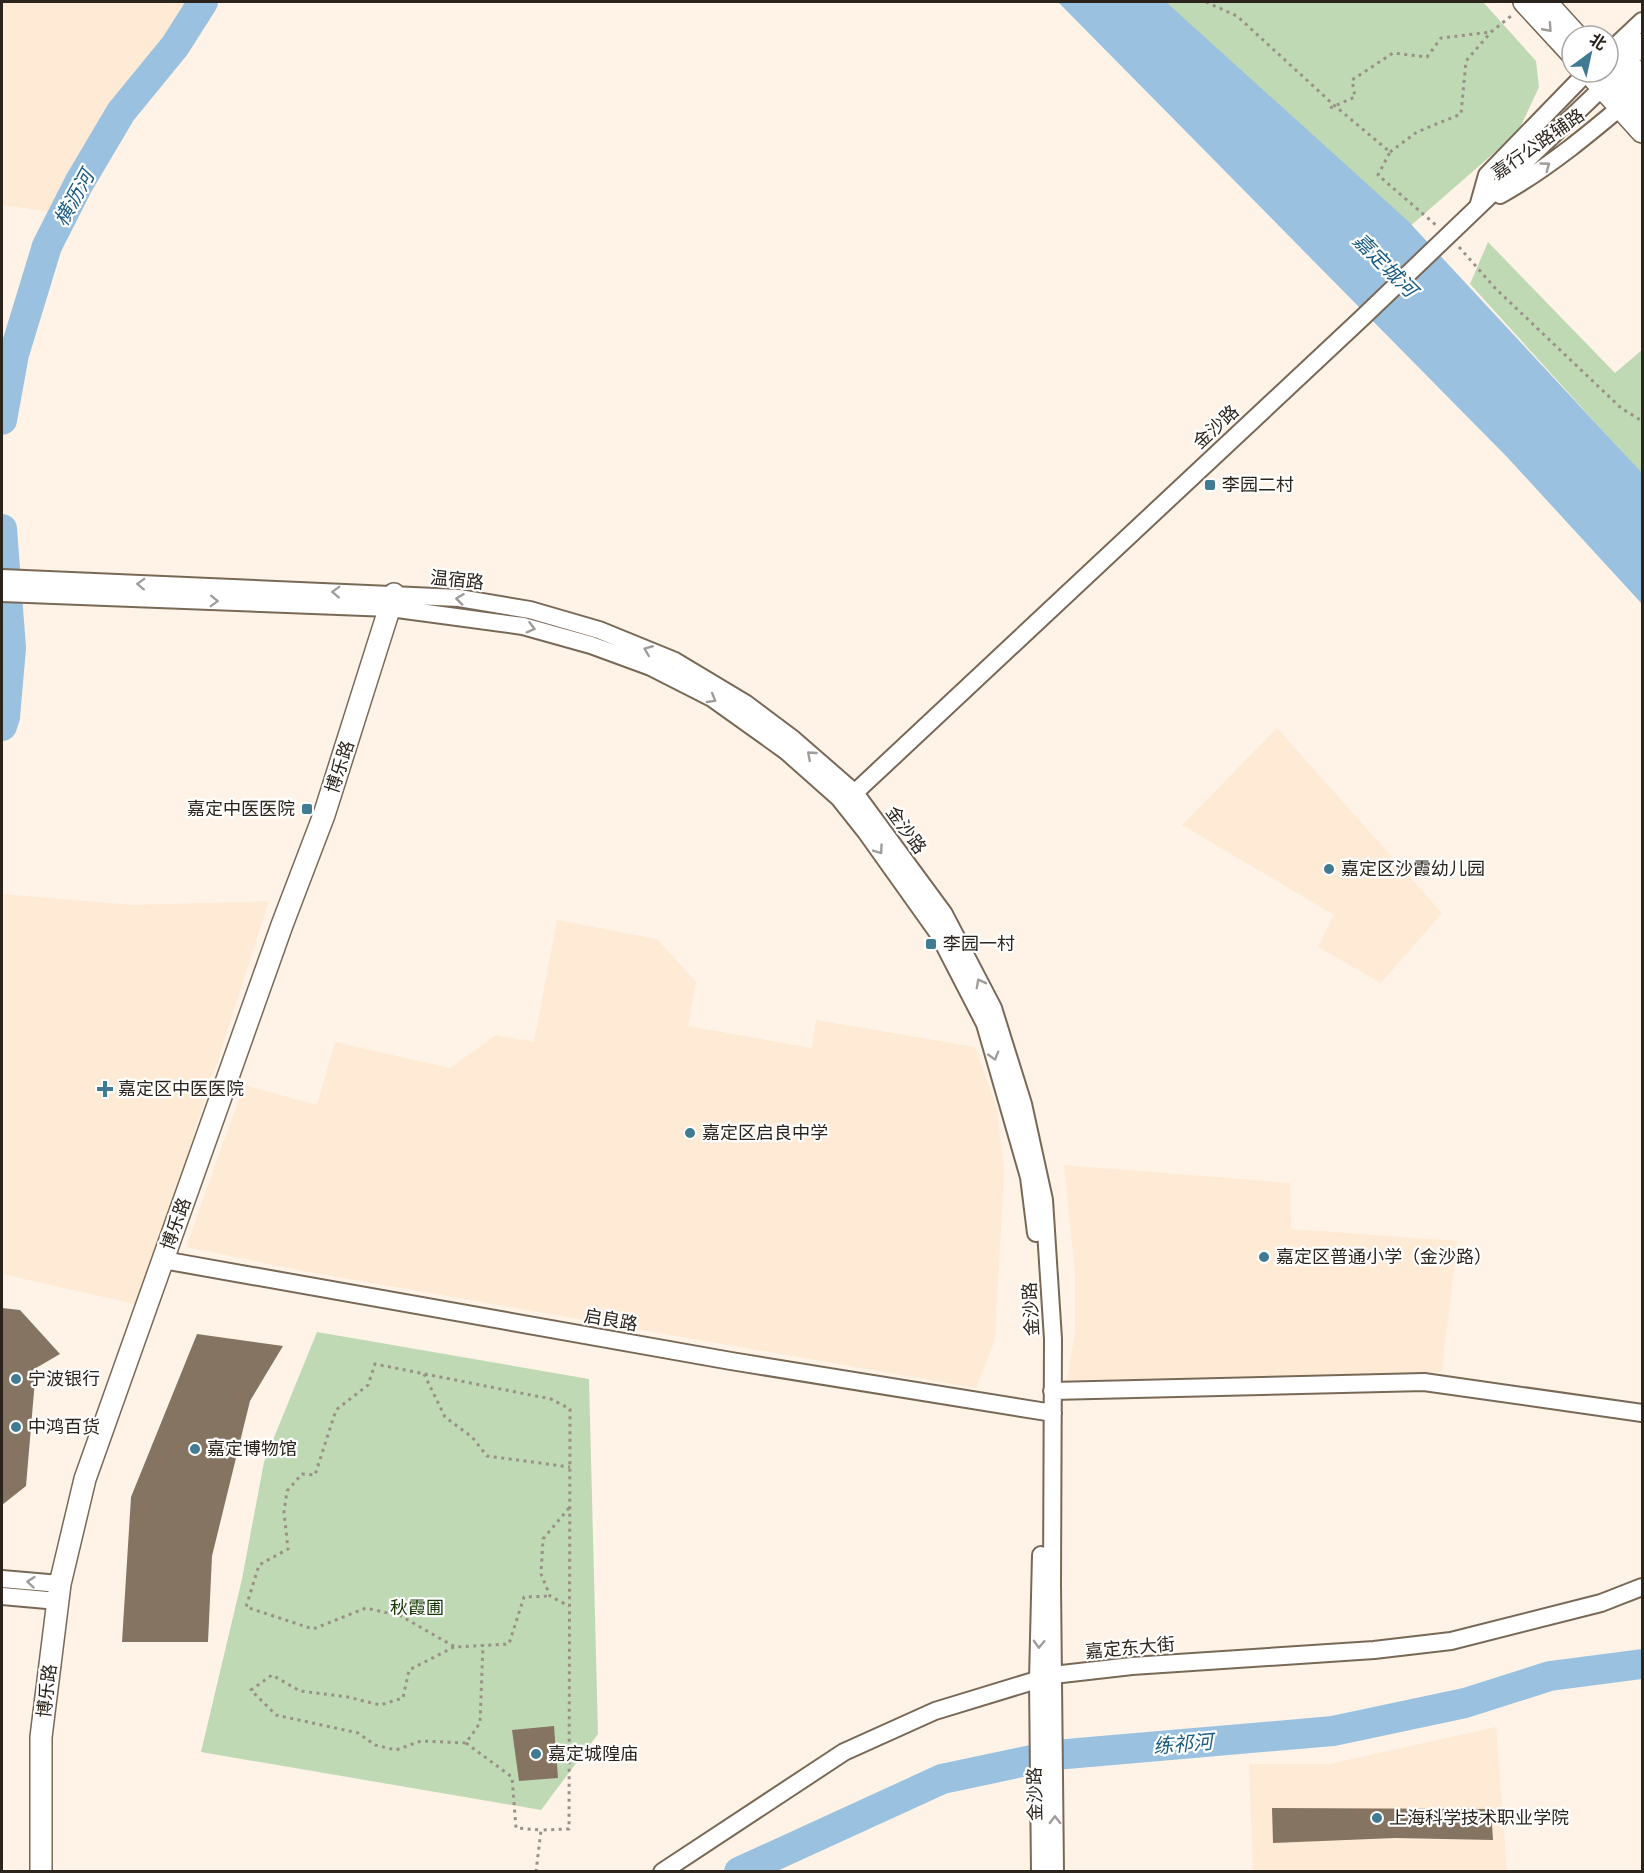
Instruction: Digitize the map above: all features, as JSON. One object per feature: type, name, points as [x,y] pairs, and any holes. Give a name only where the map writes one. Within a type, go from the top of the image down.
[{"type":"main road","points":[[1546,2],[1566,24]]},
{"type":"main road","points":[[1518,8],[1560,44]]},
{"type":"main road","points":[[1616,87],[1642,44]]},
{"type":"main road","points":[[1616,87],[1642,71]]},
{"type":"main road","points":[[1616,87],[1642,132]]},
{"type":"main road","name":"博乐路","points":[[41,1872],[41,1737],[59,1593],[85,1479],[282,925],[324,815],[392,601]]},
{"type":"street","points":[[1620,42],[1642,21]]},
{"type":"street","name":"金沙路","points":[[1055,1872],[1054,1745],[1045,1678],[1049,1413],[1053,1391],[1053,1339],[1044,1200],[1023,1104],[993,1008],[944,914],[849,798],[1478,207],[1616,87]]},
{"type":"street","name":"嘉行公路辅路","points":[[1478,207],[1526,180],[1566,152],[1616,87]]},
{"type":"street","points":[[2,578],[26,587]]},
{"type":"street","points":[[2,593],[26,587],[392,601],[523,626],[591,645],[651,667],[712,699],[849,798],[866,832],[938,933],[985,1024],[1029,1177],[1035,1226],[1049,1413]]},
{"type":"street","name":"启良路","points":[[163,1260],[731,1361],[1049,1413]]},
{"type":"street","points":[[1053,1391],[1424,1382],[1642,1413]]},
{"type":"street","points":[[2,1579],[59,1593]]},
{"type":"street","name":"嘉定东大街","points":[[662,1872],[844,1752],[935,1711],[1045,1678],[1132,1666],[1374,1650],[1451,1641],[1601,1603],[1642,1587]]},
{"type":"street","points":[[2,1596],[59,1593]]},
{"type":"street","points":[[1040,1872],[1045,1678]]},
{"type":"path","points":[[1206,2],[1238,16],[1335,106],[1390,152]]},
{"type":"path","points":[[1518,8],[1491,32],[1466,61],[1461,114],[1417,132],[1390,152],[1378,175],[1621,408],[1642,421]]},
{"type":"path","points":[[1330,108],[1355,97],[1352,80],[1394,53],[1427,57],[1441,38],[1491,32]]},
{"type":"path","points":[[455,1647],[401,1616],[366,1608],[314,1629],[246,1607],[259,1565],[288,1549],[284,1512],[287,1491],[302,1474],[315,1475],[336,1410],[368,1385],[375,1364],[551,1399],[570,1409],[568,1829],[516,1828],[512,1777],[466,1743],[421,1741],[396,1750],[375,1745],[358,1733],[276,1715],[251,1690],[272,1675],[300,1691],[348,1697],[380,1705],[403,1698],[409,1671],[455,1647],[509,1644],[524,1597],[550,1596],[569,1606]]},
{"type":"path","points":[[424,1374],[445,1417],[472,1437],[487,1456],[570,1467]]},
{"type":"path","points":[[550,1596],[541,1574],[543,1539],[570,1508]]},
{"type":"path","points":[[466,1743],[480,1723],[483,1645]]},
{"type":"path","points":[[536,1872],[541,1830]]},
{"type":"shaded area","points":[[2,2],[190,2],[124,87],[53,212],[2,205]]},
{"type":"shaded area","name":"嘉定区沙霞幼儿园","points":[[1277,728],[1442,913],[1381,983],[1318,947],[1334,915],[1182,825]]},
{"type":"shaded area","name":"嘉定区中医医院","points":[[2,894],[133,905],[269,901],[139,1305],[2,1274]]},
{"type":"shaded area","name":"嘉定区启良中学","points":[[557,920],[657,939],[696,982],[688,1026],[812,1048],[816,1020],[975,1047],[997,1108],[1004,1171],[995,1340],[976,1388],[303,1271],[186,1247],[244,1085],[317,1105],[335,1042],[450,1068],[496,1035],[534,1042]]},
{"type":"shaded area","name":"嘉定区普通小学（金沙路）","points":[[1064,1165],[1290,1183],[1291,1229],[1457,1241],[1442,1372],[1067,1380],[1075,1332],[1075,1273]]},
{"type":"shaded area","name":"上海科学技术职业学院","points":[[1496,1727],[1507,1871],[1253,1871],[1249,1764],[1329,1764]]},
{"type":"green space","points":[[1158,2],[1483,2],[1536,61],[1539,87],[1518,132],[1408,228]]},
{"type":"green space","points":[[1488,242],[1615,373],[1642,350],[1642,474],[1470,284]]},
{"type":"green space","name":"秋霞圃","points":[[317,1332],[589,1379],[598,1734],[541,1810],[201,1752],[242,1579],[264,1462]]},
{"type":"water","name":"嘉定城河","points":[[1058,2],[1166,2],[1408,221],[1642,473],[1642,604],[1507,457]]},
{"type":"building","name":"中鸿百货","points":[[2,1308],[20,1310],[60,1354],[36,1368],[26,1486],[2,1505]]},
{"type":"building","name":"嘉定博物馆","points":[[197,1334],[283,1346],[250,1401],[212,1556],[208,1642],[122,1642],[131,1497]]},
{"type":"building","name":"嘉定城隍庙","points":[[554,1726],[558,1778],[519,1781],[512,1730]]},
{"type":"building","points":[[1272,1808],[1491,1809],[1493,1840],[1395,1838],[1273,1843]]},
{"type":"waterway","name":"横沥河","points":[[2,420],[14,354],[47,246],[79,183],[121,112],[175,46],[203,2]]},
{"type":"waterway","name":"横沥河","points":[[2,529],[11,648],[5,717],[2,726]]},
{"type":"waterway","name":"练祁河","points":[[739,1872],[942,1779],[1055,1755],[1333,1731],[1465,1703],[1550,1676],[1642,1664]]},
{"type":"place","name":"李园二村","points":[[1210,485]]},
{"type":"place","name":"嘉定中医医院","points":[[307,809]]},
{"type":"place","name":"嘉定区沙霞幼儿园","points":[[1329,869]]},
{"type":"place","name":"李园一村","points":[[931,944]]},
{"type":"place","name":"嘉定区中医医院","points":[[105,1089]]},
{"type":"place","name":"嘉定区启良中学","points":[[690,1133]]},
{"type":"place","name":"嘉定区普通小学（金沙路）","points":[[1264,1257]]},
{"type":"place","name":"宁波银行","points":[[16,1379]]},
{"type":"place","name":"中鸿百货","points":[[16,1427]]},
{"type":"place","name":"嘉定博物馆","points":[[195,1449]]},
{"type":"place","name":"嘉定城隍庙","points":[[536,1754]]},
{"type":"place","name":"上海科学技术职业学院","points":[[1377,1818]]}]
